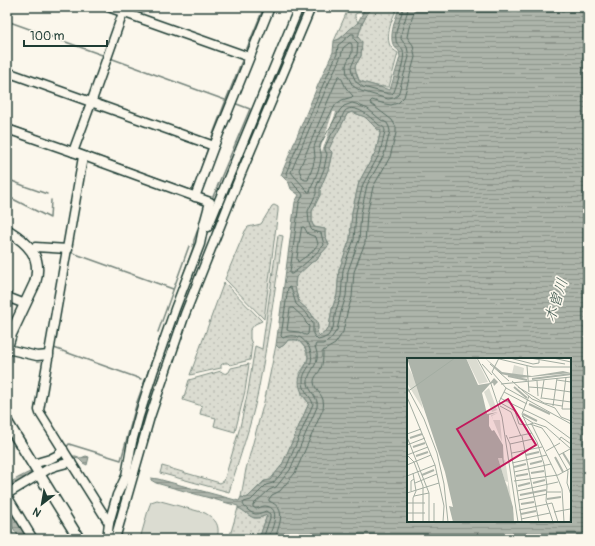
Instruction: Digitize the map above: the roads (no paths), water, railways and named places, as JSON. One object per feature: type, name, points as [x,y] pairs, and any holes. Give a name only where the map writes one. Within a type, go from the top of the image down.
[{"type":"main road","points":[[7,230],[18,236],[31,249],[36,261],[37,276],[11,334],[7,348]]},
{"type":"main road","points":[[7,422],[79,539]]},
{"type":"street","points":[[108,7],[124,10],[249,58]]},
{"type":"street","points":[[195,197],[270,7]]},
{"type":"street","points":[[107,539],[109,523],[117,495],[126,476],[132,442],[153,372],[175,309],[200,244],[299,7]]},
{"type":"street","points":[[115,539],[150,417],[185,314],[234,190],[311,7]]},
{"type":"street","points":[[73,152],[124,10]]},
{"type":"street","points":[[7,72],[214,146]]},
{"type":"street","points":[[7,129],[210,202],[200,244]]},
{"type":"street","points":[[83,157],[39,410],[109,523]]},
{"type":"street","points":[[31,249],[34,247],[68,249]]},
{"type":"street","points":[[7,297],[25,304]]},
{"type":"street","points":[[7,348],[37,356],[49,355]]},
{"type":"street","points":[[33,539],[7,495],[50,459],[58,455],[67,456]]},
{"type":"street","points":[[36,470],[56,466],[67,456]]},
{"type":"water","name":"木曽川","points":[[366,7],[371,7],[362,24],[358,37],[362,42],[361,56],[355,66],[356,72],[359,81],[390,90],[400,57],[399,51],[395,48],[392,42],[392,32],[400,7],[588,7],[588,539],[259,539],[267,515],[254,518],[238,508],[238,506],[156,483],[151,480],[151,478],[158,479],[239,501],[241,497],[248,497],[265,481],[270,480],[282,465],[309,403],[302,393],[299,384],[308,358],[308,353],[297,340],[288,340],[279,348],[276,345],[295,202],[299,195],[291,189],[289,183],[281,175],[333,52],[334,41],[340,39],[357,24]],"holes":[[[352,112],[365,117],[377,129],[381,130],[376,151],[359,182],[352,212],[350,239],[339,270],[337,295],[332,309],[329,327],[320,336],[317,333],[317,321],[299,302],[295,284],[296,277],[312,262],[317,260],[329,245],[325,235],[325,229],[314,227],[312,223],[312,211],[320,195],[320,189],[328,170],[332,152],[329,149],[347,114]]]},
{"type":"water","points":[[69,456],[81,458],[86,456],[89,457],[87,465],[79,459],[70,457],[41,468],[13,485],[11,482],[32,471]]},
{"type":"water","points":[[7,502],[30,539],[20,539],[7,518]]},
{"type":"waterway","points":[[251,7],[263,11]]},
{"type":"waterway","points":[[245,53],[264,7]]},
{"type":"waterway","points":[[7,21],[105,56]]},
{"type":"waterway","points":[[110,58],[225,100]]},
{"type":"waterway","points":[[210,142],[243,58]]},
{"type":"waterway","points":[[211,199],[250,109],[234,103]]},
{"type":"waterway","points":[[7,124],[65,145]]},
{"type":"waterway","points":[[78,149],[193,191],[208,148]]},
{"type":"waterway","points":[[7,179],[47,194]]},
{"type":"waterway","points":[[7,196],[50,218],[51,200]]},
{"type":"waterway","points":[[66,447],[69,444],[121,460],[137,402],[193,248],[194,240],[200,224]]},
{"type":"waterway","points":[[158,332],[189,246]]},
{"type":"waterway","points":[[70,252],[173,289]]},
{"type":"waterway","points":[[54,348],[141,379]]},
{"type":"waterway","points":[[7,486],[12,484]]}]
